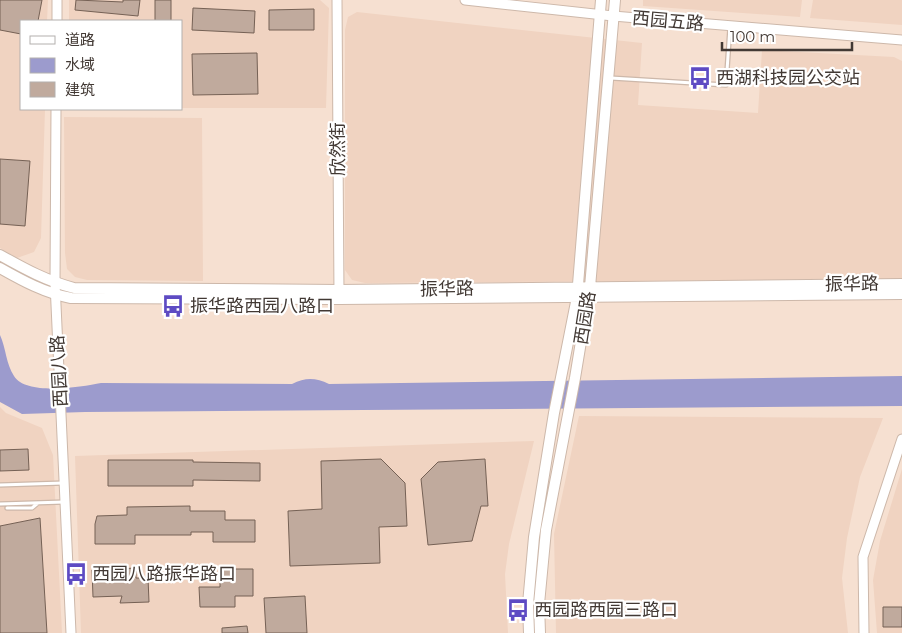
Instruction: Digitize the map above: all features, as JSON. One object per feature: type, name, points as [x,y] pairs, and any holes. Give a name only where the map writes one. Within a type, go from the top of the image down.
[{"type":"main road","name":"西园路","points":[[529,633],[528,604],[534,538],[554,413],[578,292],[601,0]]},
{"type":"main road","name":"西园路","points":[[540,633],[539,604],[546,530],[569,412],[589,292],[615,0]]},
{"type":"main road","name":"振华路","points":[[0,255],[40,277],[74,288],[339,295]]},
{"type":"main road","name":"振华路","points":[[0,268],[31,285],[55,295],[71,298],[578,292],[902,294]]},
{"type":"main road","name":"振华路","points":[[589,292],[902,284]]},
{"type":"street","points":[[57,0],[57,20]]},
{"type":"street","name":"欣然街","points":[[337,0],[339,295]]},
{"type":"street","name":"西园五路","points":[[465,0],[600,15],[902,40]]},
{"type":"street","name":"西园八路","points":[[56,110],[55,295],[71,633]]},
{"type":"street","points":[[864,633],[863,557],[902,440]]},
{"type":"lane","points":[[608,78],[726,85],[730,26]]},
{"type":"lane","points":[[0,486],[64,483]]},
{"type":"lane","points":[[0,504],[65,502]]},
{"type":"lane","points":[[7,508],[32,508],[38,503]]},
{"type":"shaded area","points":[[0,0],[48,0],[47,20],[20,20],[20,110],[45,110],[41,238],[34,252],[17,258],[0,248]]},
{"type":"shaded area","points":[[69,0],[320,0],[329,8],[326,108],[182,108],[182,20],[69,20]]},
{"type":"shaded area","points":[[643,0],[802,0],[800,17],[643,6]]},
{"type":"shaded area","points":[[813,0],[902,0],[902,25],[810,18]]},
{"type":"shaded area","points":[[357,12],[642,43],[638,105],[758,113],[762,50],[894,57],[902,61],[902,279],[365,283],[352,280],[345,270],[345,30],[348,17]]},
{"type":"shaded area","points":[[64,117],[202,118],[203,281],[87,280],[75,277],[67,269],[65,253]]},
{"type":"shaded area","points":[[0,407],[6,413],[42,428],[53,455],[62,633],[0,633]]},
{"type":"shaded area","points":[[579,416],[883,418],[860,477],[847,538],[842,578],[848,633],[556,633],[554,534]]},
{"type":"shaded area","points":[[534,441],[509,544],[505,574],[508,633],[81,633],[75,456]]},
{"type":"shaded area","points":[[902,469],[902,633],[877,633],[873,580],[880,541]]},
{"type":"water","points":[[0,335],[9,366],[14,376],[20,382],[42,388],[68,388],[101,383],[292,384],[311,379],[329,384],[902,376],[902,406],[22,414],[0,402]]},
{"type":"building","points":[[0,0],[42,0],[38,20],[20,20],[20,34],[0,30]]},
{"type":"building","points":[[76,0],[123,2],[123,0],[140,0],[138,16],[75,10]]},
{"type":"building","points":[[155,0],[171,0],[171,20],[155,20]]},
{"type":"building","points":[[193,8],[255,11],[254,33],[192,30]]},
{"type":"building","points":[[314,9],[314,30],[269,30],[269,10]]},
{"type":"building","points":[[257,53],[258,94],[193,95],[192,54]]},
{"type":"building","points":[[0,159],[30,161],[25,226],[0,224]]},
{"type":"building","points":[[28,449],[29,470],[0,471],[0,450]]},
{"type":"building","points":[[381,459],[405,483],[407,526],[379,527],[380,563],[290,566],[288,511],[322,509],[321,461]]},
{"type":"building","points":[[485,459],[488,506],[481,506],[472,541],[428,545],[421,479],[438,462]]},
{"type":"building","points":[[108,460],[193,460],[193,462],[260,463],[260,481],[193,480],[193,486],[108,486]]},
{"type":"building","points":[[190,506],[190,511],[225,511],[225,520],[255,520],[255,542],[213,542],[213,532],[191,532],[191,535],[135,535],[135,544],[95,544],[97,516],[127,515],[127,507]]},
{"type":"building","points":[[40,518],[47,633],[0,633],[0,526]]},
{"type":"building","points":[[136,568],[136,578],[148,578],[149,602],[120,603],[122,596],[93,597],[92,570]]},
{"type":"building","points":[[220,569],[253,569],[253,596],[235,596],[235,607],[200,607],[199,587],[220,587]]},
{"type":"building","points":[[305,596],[307,633],[266,633],[264,598]]},
{"type":"building","points":[[883,607],[902,607],[902,627],[883,627]]},
{"type":"building","points":[[247,626],[248,633],[222,633],[222,628]]},
{"type":"place","name":"西湖科技园公交站","points":[[700,78]]},
{"type":"place","name":"振华路西园八路口","points":[[173,306]]},
{"type":"place","name":"西园八路振华路口","points":[[76,574]]},
{"type":"place","name":"西园路西园三路口","points":[[518,610]]}]
